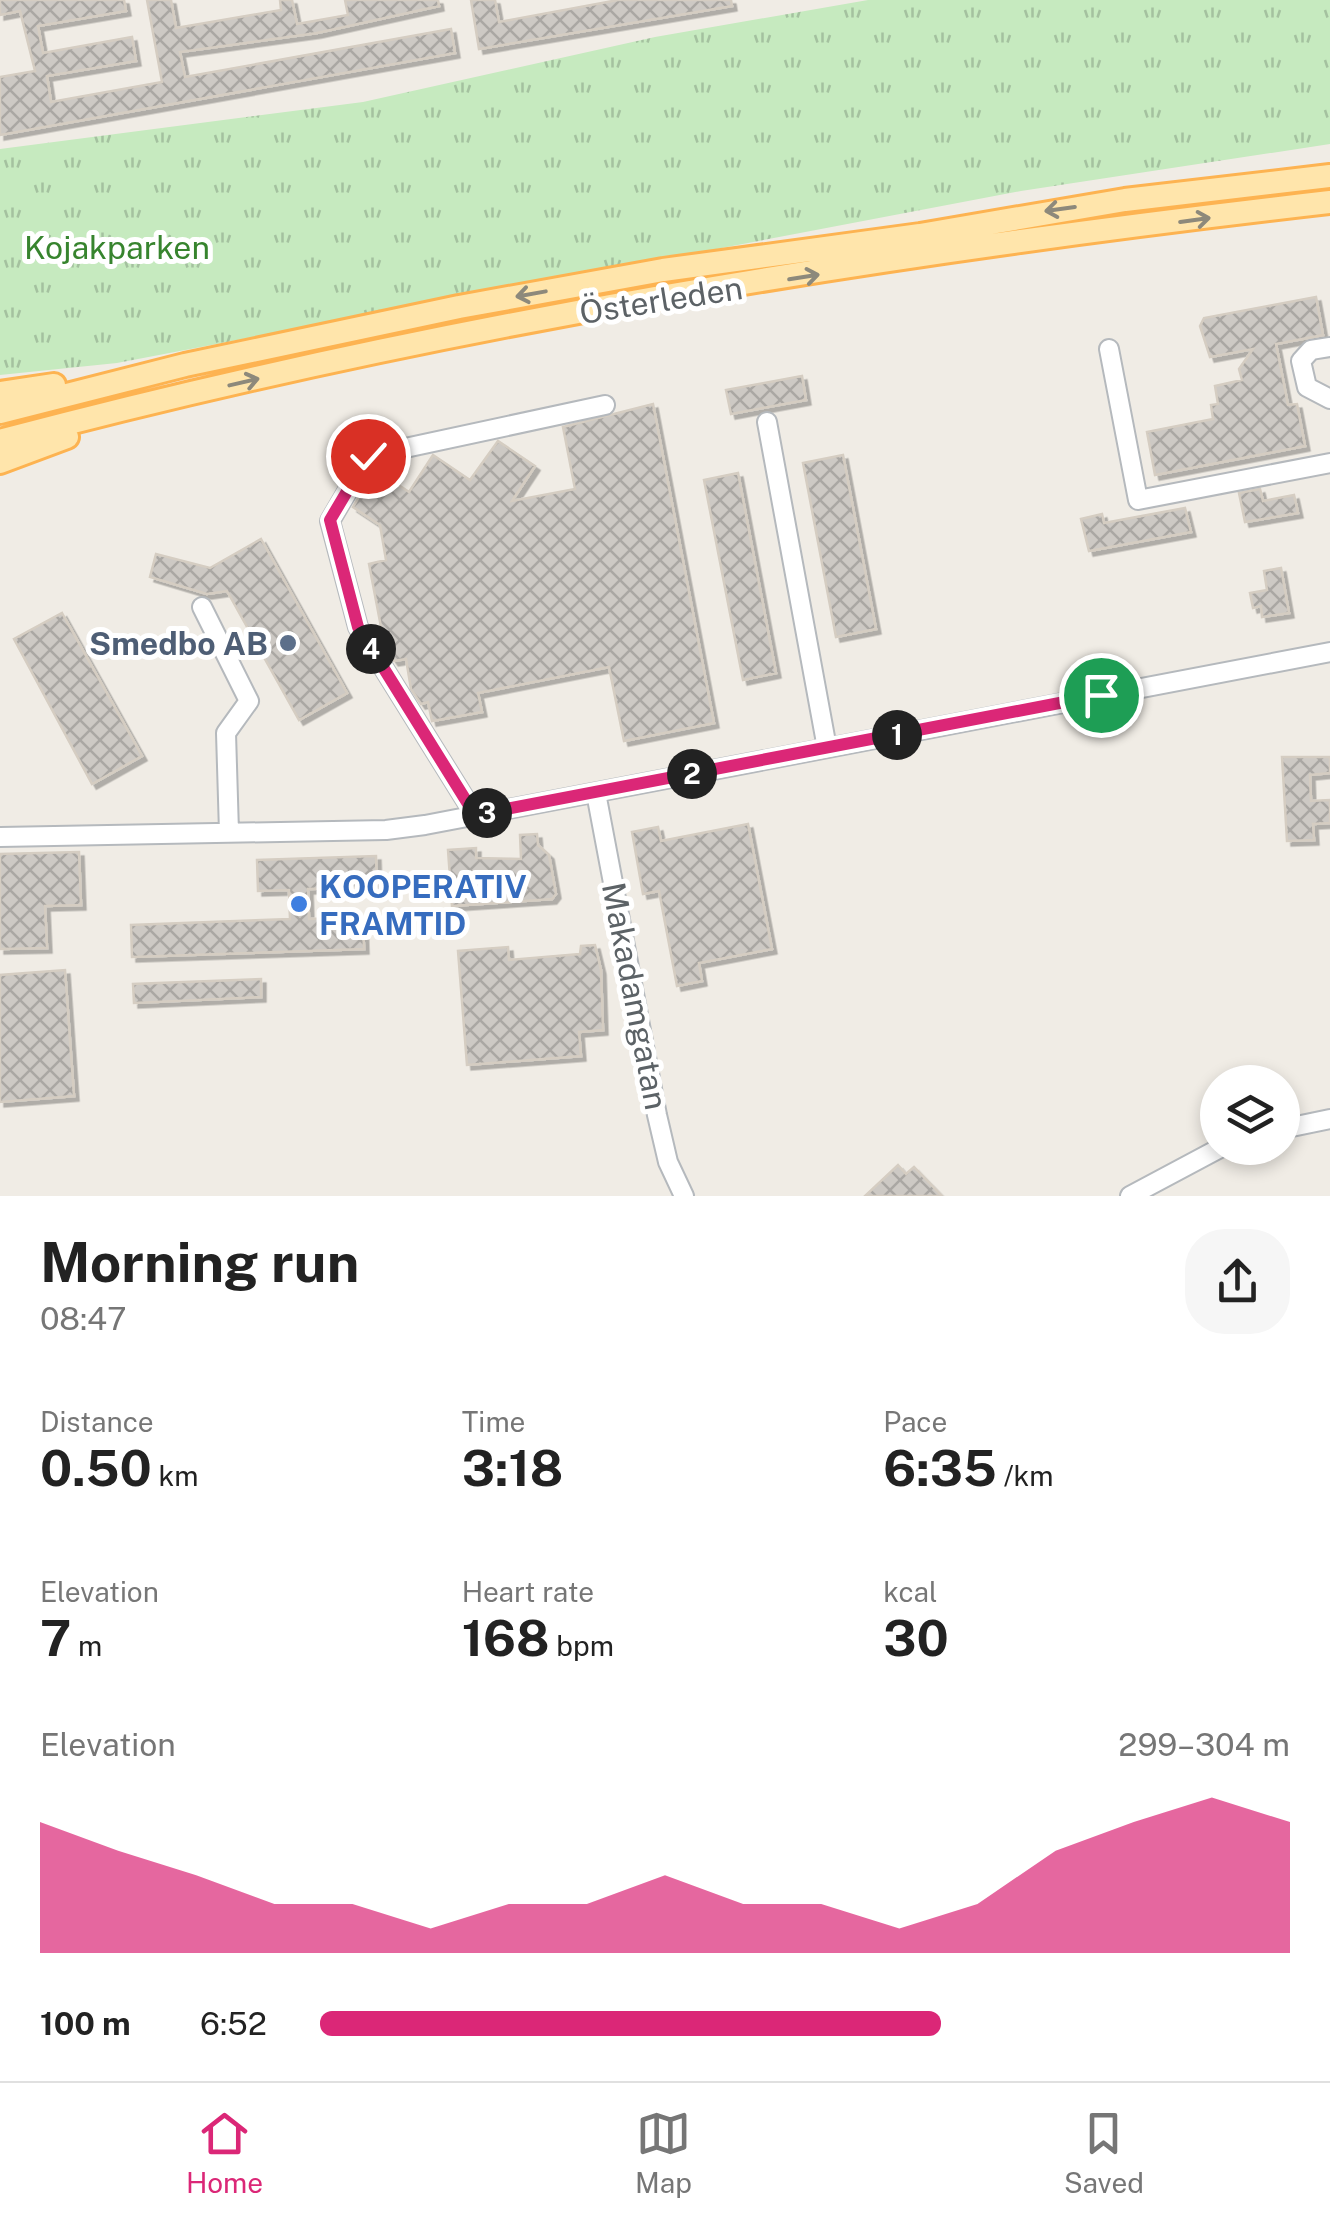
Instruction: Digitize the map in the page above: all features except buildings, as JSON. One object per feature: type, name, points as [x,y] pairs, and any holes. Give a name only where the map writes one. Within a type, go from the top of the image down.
[{"type":"main road","points":[[1125,200],[1330,165]]},
{"type":"main road","name":"Österleden","points":[[0,412],[186,365],[459,307],[663,270],[920,235],[1125,200],[1330,176]]},
{"type":"main road","name":"Österleden","points":[[0,442],[179,396],[458,334],[924,257],[1330,202]]},
{"type":"main road","points":[[0,393],[186,365]]},
{"type":"main road","points":[[0,462],[179,396]]},
{"type":"street","points":[[1330,347],[1311,350],[1301,361],[1307,387],[1330,399]]},
{"type":"street","points":[[1109,348],[1138,500],[1330,463]]},
{"type":"street","points":[[475,815],[358,627],[330,520],[368,456],[605,404]]},
{"type":"street","points":[[768,422],[827,748]]},
{"type":"street","points":[[202,607],[249,701],[226,733],[236,831]]},
{"type":"street","points":[[0,838],[386,830],[1330,652]]},
{"type":"street","name":"Makadamgatan","points":[[596,793],[657,1115],[668,1162],[684,1196]]},
{"type":"street","points":[[1300,1125],[1330,1119]]},
{"type":"street","points":[[1130,1196],[1200,1159]]},
{"type":"green space","name":"Kojakparken","points":[[868,0],[1330,0],[1330,144],[1021,191],[117,363],[0,375],[0,149],[363,102],[655,37]]},
{"type":"place","name":"Smedbo AB","points":[[288,643]]},
{"type":"place","name":"KOOPERATIV FRAMTID","points":[[299,904]]},
{"type":"route","points":[[368,456],[330,520],[358,627],[475,815],[1101,695]]}]
